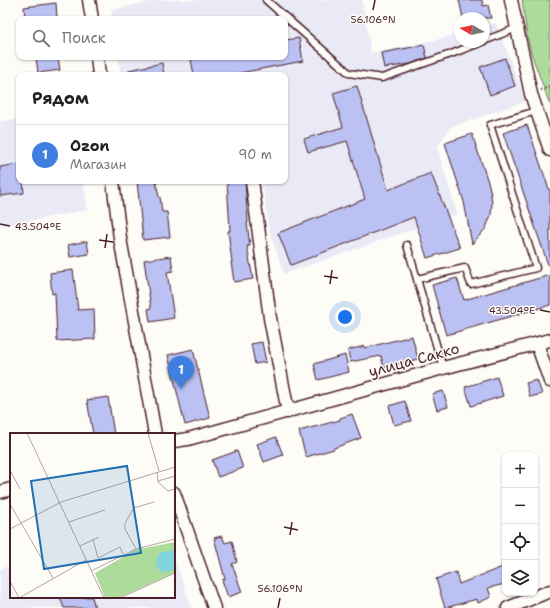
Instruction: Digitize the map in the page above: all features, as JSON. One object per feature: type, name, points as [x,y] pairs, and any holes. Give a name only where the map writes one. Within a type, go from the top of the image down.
[{"type":"street","points":[[89,0],[92,16]]},
{"type":"street","points":[[511,0],[531,94],[550,150]]},
{"type":"street","points":[[97,60],[99,72]]},
{"type":"street","points":[[113,184],[120,238],[155,433]]},
{"type":"street","points":[[252,184],[270,318],[288,412]]},
{"type":"street","name":"улица Сакко","points":[[175,441],[188,439],[443,368],[550,340]]},
{"type":"street","points":[[537,344],[550,381]]},
{"type":"street","points":[[0,492],[10,489]]},
{"type":"street","points":[[175,496],[214,608]]},
{"type":"street","points":[[508,608],[550,591]]},
{"type":"lane","points":[[266,0],[284,16]]},
{"type":"lane","points":[[288,19],[349,73],[382,78],[467,48]]},
{"type":"lane","points":[[490,39],[517,28]]},
{"type":"lane","points":[[417,279],[465,268],[471,284],[536,268],[490,125],[536,111]]},
{"type":"lane","points":[[407,245],[443,368]]},
{"type":"shaded area","points":[[159,0],[362,0],[371,53],[436,40],[454,35],[454,48],[490,48],[490,24],[496,23],[526,101],[451,127],[437,147],[457,214],[284,274],[269,230],[262,184],[288,184],[288,72],[120,72],[118,60],[288,60],[288,16],[112,16],[111,10]]},
{"type":"shaded area","points":[[16,119],[16,184],[84,184],[88,210],[0,226],[0,121]]},
{"type":"shaded area","points":[[175,560],[192,608],[0,608],[0,569],[10,565],[10,598],[175,598]]},
{"type":"green space","points":[[522,0],[550,0],[550,105],[531,53]]},
{"type":"building","points":[[459,0],[482,0],[483,6],[488,5],[490,12],[462,12]]},
{"type":"building","points":[[56,3],[57,16],[25,16],[24,7]]},
{"type":"building","points":[[299,38],[303,61],[245,72],[193,72],[191,60],[288,60],[288,40]]},
{"type":"building","points":[[424,45],[427,58],[410,64],[384,68],[381,53]]},
{"type":"building","points":[[505,58],[515,86],[490,95],[480,67]]},
{"type":"building","points":[[36,60],[58,60],[60,70],[38,72]]},
{"type":"building","points":[[162,63],[164,72],[129,72],[129,70]]},
{"type":"building","points":[[357,86],[388,190],[431,173],[460,248],[427,258],[414,217],[291,265],[278,233],[365,199],[347,141],[308,152],[304,139],[343,127],[333,93]]},
{"type":"building","points":[[527,125],[550,192],[550,265],[548,265],[503,133]]},
{"type":"building","points":[[472,134],[489,185],[492,204],[491,215],[486,228],[472,244],[464,202],[445,143]]},
{"type":"building","points":[[16,164],[16,184],[23,184],[24,193],[0,196],[0,167]]},
{"type":"building","points":[[137,184],[157,184],[162,212],[167,212],[170,237],[143,240]]},
{"type":"building","points":[[227,184],[245,184],[247,223],[250,246],[247,246],[253,279],[234,282],[228,231],[230,231]]},
{"type":"building","points":[[87,241],[89,254],[70,257],[68,245]]},
{"type":"building","points":[[171,256],[173,271],[167,272],[174,318],[150,322],[148,309],[151,308],[144,260]]},
{"type":"building","points":[[73,270],[78,310],[94,309],[95,339],[57,341],[55,293],[52,294],[50,273]]},
{"type":"building","points":[[550,275],[550,305],[446,335],[432,285],[457,278],[464,300]]},
{"type":"building","points":[[412,336],[418,359],[384,368],[381,356],[350,362],[348,350],[365,346],[365,348]]},
{"type":"building","points":[[262,342],[266,362],[255,364],[251,344]]},
{"type":"building","points":[[193,349],[210,418],[185,425],[168,355]]},
{"type":"building","points":[[345,355],[349,372],[318,380],[314,364]]},
{"type":"building","points":[[497,377],[503,396],[471,406],[465,387]]},
{"type":"building","points":[[537,380],[542,394],[530,397],[526,383]]},
{"type":"building","points":[[443,391],[448,407],[437,410],[432,394]]},
{"type":"building","points":[[108,397],[114,433],[93,433],[87,400]]},
{"type":"building","points":[[405,401],[411,421],[394,425],[389,406]]},
{"type":"building","points":[[352,414],[361,438],[334,449],[306,457],[299,431],[340,420],[340,418]]},
{"type":"building","points":[[276,437],[283,455],[264,462],[257,444]]},
{"type":"building","points":[[237,451],[243,468],[218,477],[212,460]]},
{"type":"building","points":[[222,536],[225,543],[232,541],[237,562],[232,564],[242,592],[228,597],[222,580],[225,579],[214,538]]},
{"type":"building","points":[[502,567],[502,585],[488,588],[491,597],[478,603],[477,599],[445,608],[436,579],[456,572],[459,584]]},
{"type":"building","points":[[60,598],[92,598],[95,608],[64,608]]},
{"type":"place","name":"Ozon","points":[[181,389]]}]
